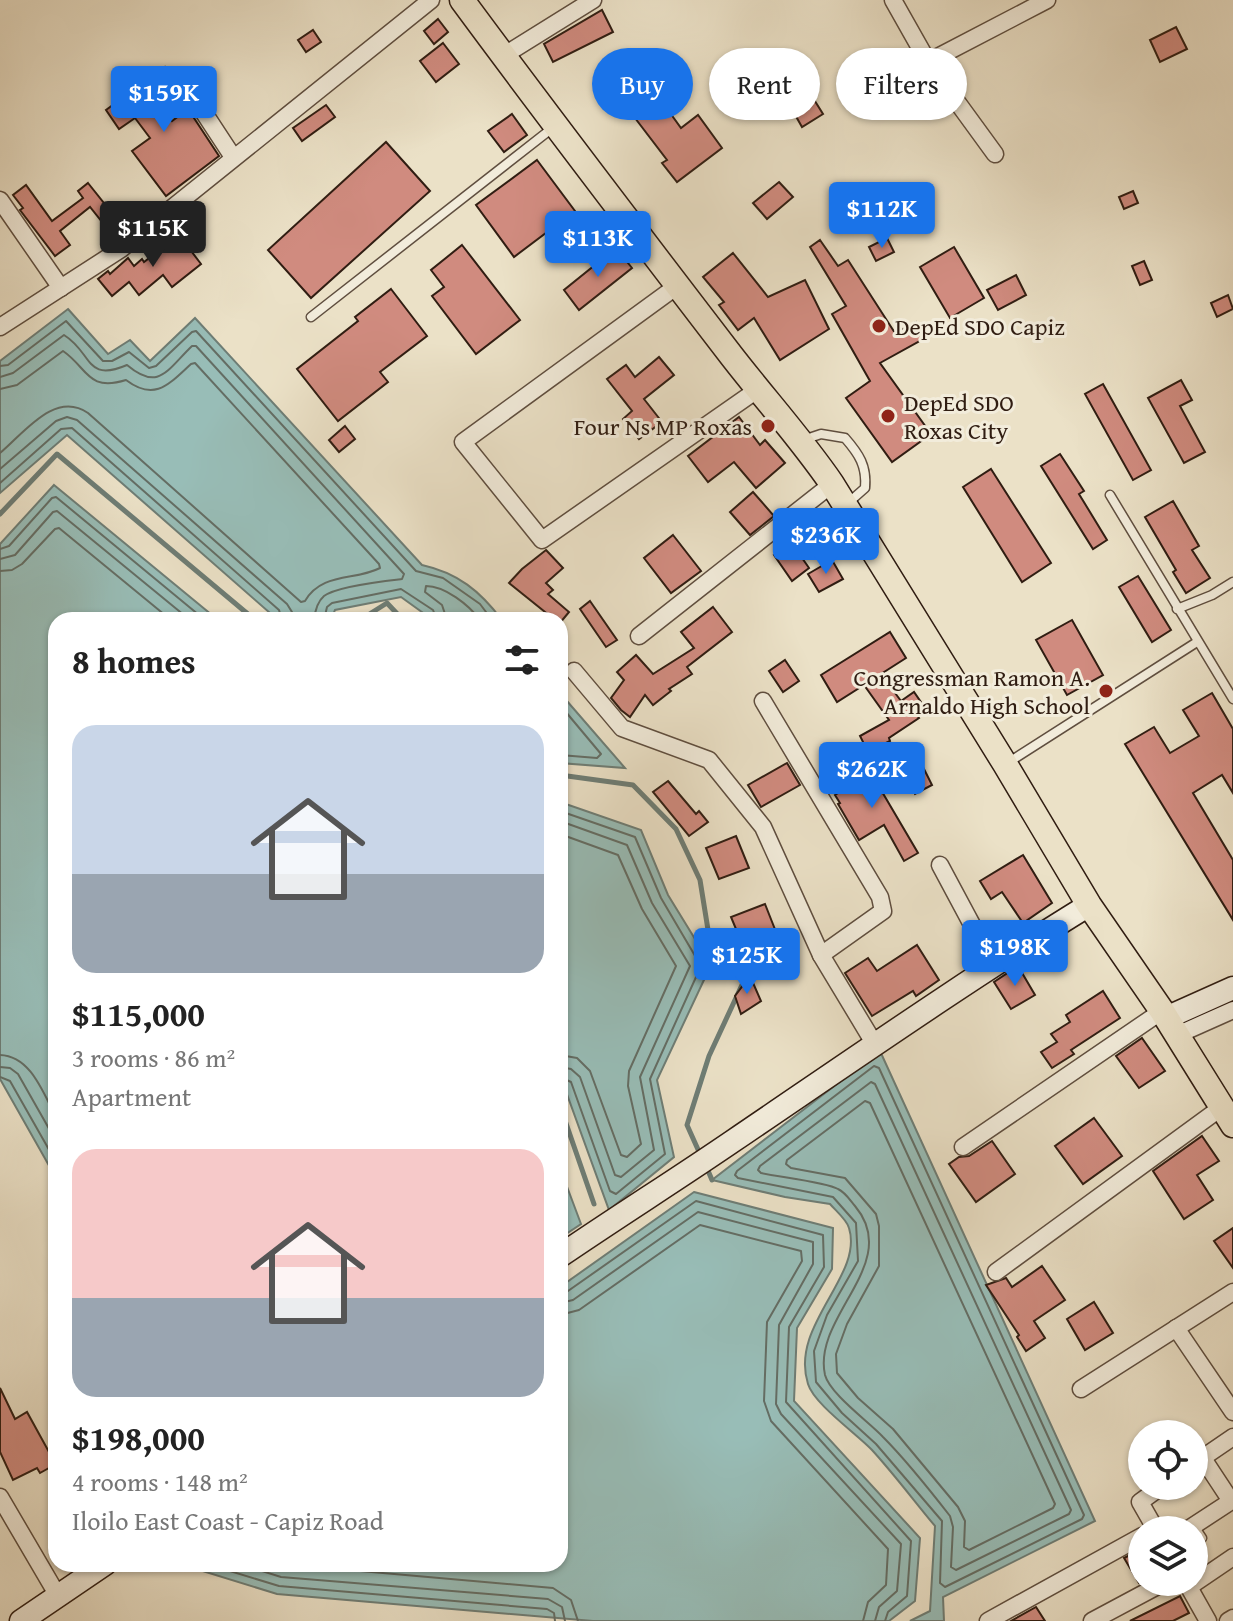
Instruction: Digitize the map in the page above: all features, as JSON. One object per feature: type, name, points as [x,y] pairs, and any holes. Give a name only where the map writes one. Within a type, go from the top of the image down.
[{"type":"main road","points":[[462,0],[757,390],[802,440],[1005,764],[1089,905],[1227,1116]]},
{"type":"main road","points":[[568,1251],[993,964],[1089,905]]},
{"type":"main road","points":[[1168,1022],[1233,988]]},
{"type":"main road","points":[[21,1621],[93,1572]]},
{"type":"street","points":[[0,327],[121,249],[431,0]]},
{"type":"street","points":[[503,56],[593,0]]},
{"type":"street","points":[[893,0],[920,48]]},
{"type":"street","points":[[955,48],[1047,0]]},
{"type":"street","points":[[193,96],[233,157]]},
{"type":"street","points":[[967,116],[995,154]]},
{"type":"street","points":[[0,200],[61,288]]},
{"type":"street","points":[[677,286],[463,442],[542,540],[757,390]]},
{"type":"street","points":[[639,636],[832,484]]},
{"type":"street","points":[[574,671],[622,728],[709,760],[763,827],[821,955],[874,1043]]},
{"type":"street","points":[[763,701],[880,897],[883,911],[821,955]]},
{"type":"street","points":[[940,865],[993,964]]},
{"type":"street","points":[[963,1147],[1168,1022],[1233,1010]]},
{"type":"street","points":[[996,1272],[1227,1116]]},
{"type":"street","points":[[1081,1389],[1233,1292]]},
{"type":"street","points":[[1176,1328],[1233,1412]]},
{"type":"street","points":[[1208,1453],[1233,1437]]},
{"type":"street","points":[[1208,1472],[1232,1501],[1208,1520]]},
{"type":"street","points":[[0,1497],[58,1596]]},
{"type":"street","points":[[988,1621],[1128,1544]]},
{"type":"street","points":[[1208,1572],[1233,1557]]},
{"type":"street","points":[[1092,1621],[1139,1596]]},
{"type":"street","points":[[1193,1596],[1205,1620]]},
{"type":"lane","points":[[311,317],[556,126]]},
{"type":"lane","points":[[802,440],[821,434],[845,438],[858,453],[866,471],[865,488],[845,505]]},
{"type":"lane","points":[[1110,495],[1233,699]]},
{"type":"lane","points":[[1177,609],[1212,595],[1233,582]]},
{"type":"lane","points":[[1005,764],[1197,642]]},
{"type":"water","points":[[68,309],[108,354],[130,340],[150,361],[195,318],[422,565],[457,578],[495,612],[422,612],[401,597],[334,612],[269,612],[67,435],[0,493],[0,361]]},
{"type":"water","points":[[54,485],[208,612],[48,612],[48,1164],[0,1079],[0,544]]},
{"type":"water","points":[[568,702],[625,768],[568,764]]},
{"type":"water","points":[[568,805],[641,830],[668,895],[711,965],[657,1080],[674,1157],[609,1210],[568,1097]]},
{"type":"water","points":[[880,1051],[1095,1521],[943,1597],[944,1621],[910,1621],[930,1611],[935,1526],[872,1450],[818,1400],[808,1384],[805,1362],[808,1341],[846,1264],[851,1246],[848,1225],[830,1204],[712,1180]]},
{"type":"water","points":[[568,1189],[581,1224],[568,1233]]},
{"type":"water","points":[[694,1192],[833,1228],[832,1269],[797,1328],[794,1401],[920,1538],[915,1601],[889,1621],[593,1621],[277,1594],[206,1572],[568,1572],[568,1281]]},
{"type":"building","points":[[602,10],[613,32],[553,62],[544,44]]},
{"type":"building","points":[[438,19],[448,32],[434,44],[424,31]]},
{"type":"building","points":[[1176,27],[1187,49],[1160,62],[1150,40]]},
{"type":"building","points":[[313,30],[321,42],[306,52],[298,40]]},
{"type":"building","points":[[443,43],[459,64],[436,82],[420,61]]},
{"type":"building","points":[[165,67],[179,86],[158,101],[172,121],[188,109],[219,156],[166,196],[132,151],[150,138],[135,118],[119,129],[106,110]]},
{"type":"building","points":[[326,105],[335,117],[302,141],[293,128]]},
{"type":"building","points":[[512,114],[527,135],[504,152],[488,131]]},
{"type":"building","points":[[698,115],[722,148],[677,182],[662,163],[667,160],[637,120],[675,120],[681,128]]},
{"type":"building","points":[[798,120],[813,120],[802,127]]},
{"type":"building","points":[[386,142],[430,191],[311,298],[268,250]]},
{"type":"building","points":[[537,160],[575,211],[514,257],[476,205]]},
{"type":"building","points":[[779,182],[793,197],[767,219],[753,203]]},
{"type":"building","points":[[88,183],[112,213],[116,210],[124,222],[110,232],[90,207],[60,231],[70,245],[55,256],[20,210],[23,208],[13,195],[26,185],[52,221],[83,198],[78,191]]},
{"type":"building","points":[[1133,191],[1138,203],[1124,209],[1119,197]]},
{"type":"building","points":[[179,235],[201,264],[172,287],[163,275],[139,295],[129,282],[112,296],[98,279],[108,271],[110,274],[128,258],[134,266],[142,259],[144,262]]},
{"type":"building","points":[[887,238],[894,252],[876,261],[869,247]]},
{"type":"building","points":[[820,240],[838,266],[848,260],[895,333],[916,322],[925,338],[880,363],[931,434],[892,462],[846,398],[870,381],[832,314],[846,306],[810,247]]},
{"type":"building","points":[[462,245],[520,320],[476,354],[432,296],[444,287],[431,270]]},
{"type":"building","points":[[954,247],[984,298],[950,318],[920,267]]},
{"type":"building","points":[[616,248],[632,268],[579,310],[564,290]]},
{"type":"building","points":[[733,253],[768,297],[805,280],[829,329],[780,360],[754,318],[738,330],[719,305],[724,302],[703,277]]},
{"type":"building","points":[[1144,261],[1152,280],[1140,285],[1132,266]]},
{"type":"building","points":[[1016,275],[1026,295],[998,310],[987,290]]},
{"type":"building","points":[[391,289],[427,336],[380,372],[388,382],[338,421],[297,369],[358,321],[355,317]]},
{"type":"building","points":[[1228,295],[1233,309],[1217,317],[1211,303]]},
{"type":"building","points":[[659,357],[674,375],[644,399],[662,422],[639,439],[623,419],[632,411],[607,379],[626,365],[635,377]]},
{"type":"building","points":[[1181,380],[1192,400],[1180,406],[1205,452],[1184,463],[1148,398]]},
{"type":"building","points":[[1103,384],[1151,470],[1133,480],[1085,394]]},
{"type":"building","points":[[739,417],[760,445],[765,440],[785,463],[756,488],[734,462],[708,482],[688,456]]},
{"type":"building","points":[[345,426],[355,439],[339,452],[329,440]]},
{"type":"building","points":[[1060,454],[1084,491],[1079,494],[1107,540],[1093,549],[1041,466]]},
{"type":"building","points":[[991,469],[1051,563],[1022,582],[963,487]]},
{"type":"building","points":[[753,492],[774,516],[750,535],[730,512]]},
{"type":"building","points":[[1173,501],[1199,546],[1192,550],[1210,578],[1186,593],[1145,517]]},
{"type":"building","points":[[673,535],[701,571],[671,593],[644,558]]},
{"type":"building","points":[[791,542],[809,568],[792,581],[774,555]]},
{"type":"building","points":[[546,550],[563,568],[546,583],[553,590],[548,594],[568,613],[545,612],[509,583]]},
{"type":"building","points":[[832,560],[843,579],[819,592],[808,574]]},
{"type":"building","points":[[1138,576],[1171,630],[1152,642],[1119,587]]},
{"type":"building","points":[[590,601],[617,640],[606,647],[580,609]]},
{"type":"building","points":[[713,607],[732,632],[687,667],[692,674],[669,689],[671,691],[653,705],[645,695],[630,717],[621,710],[611,698],[624,680],[617,672],[636,655],[653,674],[694,648],[681,632]]},
{"type":"building","points":[[1072,620],[1103,675],[1067,695],[1036,640]]},
{"type":"building","points":[[890,632],[906,658],[881,674],[901,701],[914,692],[925,708],[916,714],[919,718],[889,738],[890,741],[868,752],[860,736],[889,720],[864,685],[837,702],[821,675]]},
{"type":"building","points":[[785,660],[799,681],[783,692],[769,671]]},
{"type":"building","points":[[1212,693],[1233,729],[1233,793],[1222,775],[1193,793],[1233,860],[1233,920],[1125,744],[1154,727],[1170,753],[1199,736],[1183,710]]},
{"type":"building","points":[[861,756],[918,853],[904,861],[884,825],[859,840],[838,804],[835,795],[861,779],[851,763]]},
{"type":"building","points":[[787,763],[800,785],[761,807],[748,785]]},
{"type":"building","points":[[921,763],[932,785],[915,794],[904,773]]},
{"type":"building","points":[[668,781],[696,814],[699,811],[708,822],[689,836],[653,792]]},
{"type":"building","points":[[736,836],[749,868],[719,879],[706,848]]},
{"type":"building","points":[[1023,855],[1052,903],[1023,923],[1002,892],[991,899],[980,881]]},
{"type":"building","points":[[765,904],[776,932],[743,946],[731,917]]},
{"type":"building","points":[[917,945],[939,980],[916,996],[913,991],[872,1016],[845,973],[868,958],[877,971]]},
{"type":"building","points":[[1018,966],[1035,995],[1011,1009],[994,982]]},
{"type":"building","points":[[750,976],[761,1001],[741,1014],[735,996]]},
{"type":"building","points":[[1103,991],[1120,1018],[1071,1050],[1074,1054],[1052,1068],[1041,1052],[1057,1042],[1051,1034],[1070,1022],[1066,1015]]},
{"type":"building","points":[[1142,1038],[1165,1071],[1139,1088],[1116,1056]]},
{"type":"building","points":[[1094,1118],[1122,1156],[1083,1184],[1055,1146]]},
{"type":"building","points":[[1202,1136],[1219,1161],[1197,1175],[1213,1200],[1184,1219],[1153,1171]]},
{"type":"building","points":[[992,1141],[1015,1174],[976,1202],[949,1164]]},
{"type":"building","points":[[1233,1228],[1233,1268],[1214,1241]]},
{"type":"building","points":[[1042,1266],[1065,1300],[1034,1321],[1045,1338],[1026,1351],[986,1285],[1006,1278],[1012,1287]]},
{"type":"building","points":[[1094,1302],[1113,1333],[1085,1350],[1067,1319]]},
{"type":"building","points":[[0,1388],[15,1419],[27,1412],[48,1450],[48,1468],[40,1473],[37,1468],[13,1480],[0,1452]]},
{"type":"building","points":[[1180,1596],[1189,1613],[1173,1621],[1130,1621]]},
{"type":"building","points":[[1036,1607],[1045,1621],[1011,1621]]},
{"type":"waterway","points":[[0,514],[57,454],[245,612]]},
{"type":"waterway","points":[[373,612],[387,603],[395,612]]},
{"type":"waterway","points":[[568,776],[633,785],[676,829],[700,880],[709,936],[748,972],[709,1056],[687,1125],[700,1154]]},
{"type":"waterway","points":[[568,1129],[594,1204]]},
{"type":"waterway","points":[[706,1166],[712,1180]]},
{"type":"place","name":"DepEd SDO Capiz","points":[[879,326]]},
{"type":"place","name":"DepEd SDO Roxas City","points":[[888,416]]},
{"type":"place","name":"Four Ns MP Roxas","points":[[768,426]]},
{"type":"place","name":"Congressman Ramon A. Arnaldo High School","points":[[1106,691]]}]
